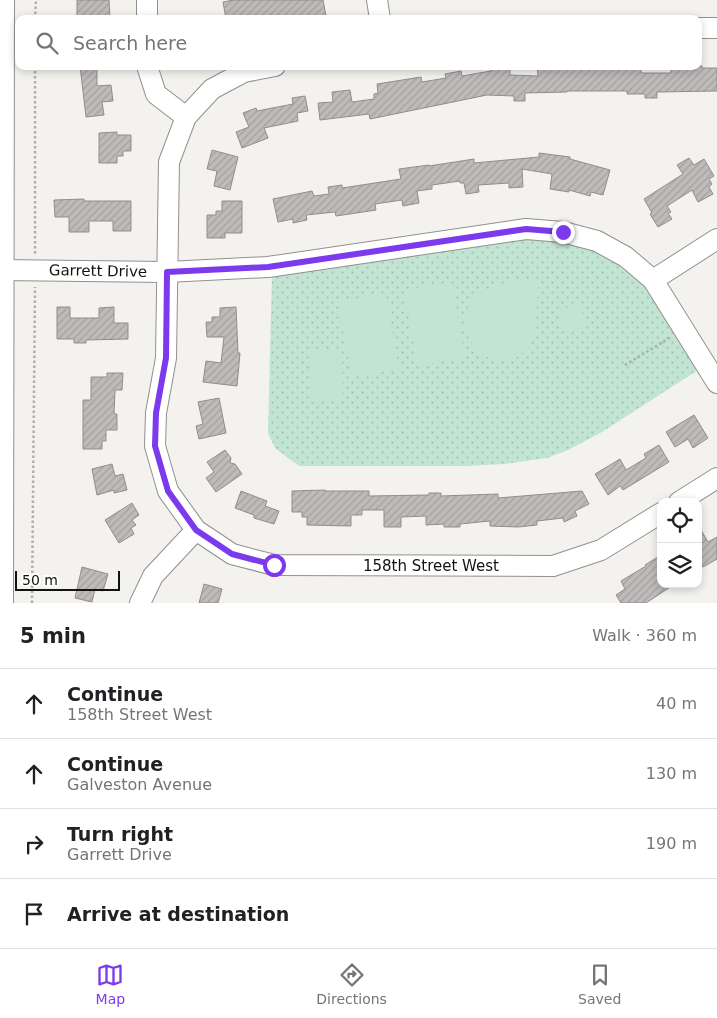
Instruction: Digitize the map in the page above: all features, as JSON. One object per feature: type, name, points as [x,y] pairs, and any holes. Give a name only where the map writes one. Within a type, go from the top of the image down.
[{"type":"street","points":[[3,603],[2,270],[4,0]]},
{"type":"street","points":[[147,0],[147,15]]},
{"type":"street","points":[[377,0],[379,15]]},
{"type":"street","points":[[702,28],[717,28]]},
{"type":"street","points":[[147,70],[156,94],[186,117]]},
{"type":"street","points":[[140,603],[153,576],[196,530],[168,491],[155,446],[156,413],[166,358],[169,162],[186,117],[212,89],[244,72],[254,70]]},
{"type":"street","name":"Garrett Drive","points":[[2,270],[167,272],[268,267],[526,229],[563,232],[597,241],[626,257],[653,280],[717,383]]},
{"type":"street","points":[[653,280],[717,239]]},
{"type":"street","points":[[685,498],[717,478]]},
{"type":"street","name":"158th Street West","points":[[196,530],[232,554],[274,565],[553,566],[601,550],[657,515]]},
{"type":"path","points":[[36,0],[36,15]]},
{"type":"path","points":[[32,603],[35,70]]},
{"type":"path","points":[[625,365],[683,329]]},
{"type":"green space","points":[[540,237],[601,251],[637,277],[650,292],[698,370],[602,432],[568,450],[547,458],[504,464],[469,466],[299,466],[275,448],[268,433],[272,274]]},
{"type":"green space","points":[[521,279],[530,279],[538,285],[535,336],[528,348],[517,357],[495,360],[484,355],[471,340],[467,331],[467,311],[471,302],[481,292]]},
{"type":"green space","points":[[451,282],[465,357],[418,366],[404,291]]},
{"type":"green space","points":[[386,293],[399,369],[352,377],[338,302]]},
{"type":"green space","points":[[576,302],[588,321],[569,334],[557,315]]},
{"type":"green space","points":[[309,349],[342,349],[343,401],[310,402]]},
{"type":"building","points":[[77,0],[109,0],[110,15],[77,15]]},
{"type":"building","points":[[233,0],[323,0],[326,15],[225,15],[223,2]]},
{"type":"building","points":[[717,68],[717,91],[657,92],[657,98],[645,98],[645,94],[627,94],[627,91],[525,93],[525,101],[514,101],[514,96],[487,95],[370,119],[369,114],[320,120],[318,103],[333,102],[332,92],[350,90],[352,102],[374,99],[374,94],[378,93],[377,84],[421,77],[422,82],[446,78],[445,74],[461,71],[462,76],[510,70],[510,75],[538,76],[537,70],[641,70],[641,73],[671,73],[671,70]]},
{"type":"building","points":[[80,70],[97,70],[97,86],[111,85],[113,101],[102,102],[104,115],[86,117]]},
{"type":"building","points":[[305,96],[308,111],[297,113],[298,121],[264,128],[268,138],[242,148],[236,132],[249,127],[243,113],[256,108],[257,111],[293,104],[292,98]]},
{"type":"building","points":[[117,132],[117,135],[131,135],[131,151],[123,151],[123,156],[117,156],[117,163],[99,163],[99,133]]},
{"type":"building","points":[[212,150],[238,157],[230,190],[214,186],[217,171],[207,169]]},
{"type":"building","points":[[539,153],[570,157],[570,159],[610,170],[603,195],[591,192],[590,196],[569,190],[569,192],[550,189],[552,174],[522,169],[523,187],[509,188],[509,183],[478,185],[479,192],[466,194],[464,183],[460,183],[460,181],[432,185],[432,189],[417,191],[419,203],[403,206],[402,200],[375,204],[376,210],[336,216],[335,212],[306,215],[307,220],[293,223],[293,219],[278,222],[273,199],[312,191],[314,196],[329,194],[328,187],[342,185],[342,188],[401,179],[399,169],[474,159],[474,163],[539,157]]},
{"type":"building","points":[[689,158],[694,165],[704,159],[714,176],[709,179],[712,184],[709,187],[713,194],[698,202],[692,190],[667,206],[671,212],[668,213],[672,219],[658,227],[644,199],[683,174],[677,165]]},
{"type":"building","points":[[84,199],[84,201],[131,201],[131,231],[113,231],[113,221],[89,221],[89,232],[69,232],[69,217],[55,217],[54,200]]},
{"type":"building","points":[[222,201],[242,201],[242,233],[225,233],[225,238],[207,238],[207,215],[216,215],[216,211],[222,211]]},
{"type":"building","points":[[57,307],[70,307],[70,318],[99,318],[99,308],[114,307],[114,323],[128,323],[128,339],[86,340],[86,343],[74,343],[74,339],[57,339]]},
{"type":"building","points":[[236,307],[238,353],[240,353],[237,386],[203,382],[206,361],[221,363],[224,337],[207,337],[206,322],[212,322],[212,317],[220,317],[220,308]]},
{"type":"building","points":[[107,373],[123,373],[122,390],[115,390],[114,414],[117,414],[117,430],[106,430],[106,441],[102,441],[102,449],[83,449],[83,400],[91,400],[91,377],[107,377]]},
{"type":"building","points":[[219,398],[226,433],[199,439],[196,426],[203,424],[198,402]]},
{"type":"building","points":[[694,415],[708,438],[693,448],[688,439],[675,447],[666,432]]},
{"type":"building","points":[[659,445],[669,462],[623,490],[620,486],[608,495],[595,474],[620,459],[626,470],[646,458],[644,454]]},
{"type":"building","points":[[225,450],[231,458],[230,463],[235,464],[242,474],[216,492],[206,478],[214,472],[207,462]]},
{"type":"building","points":[[112,464],[115,476],[123,474],[127,490],[114,493],[114,490],[97,495],[92,469]]},
{"type":"building","points":[[241,491],[267,501],[265,506],[279,511],[274,524],[254,518],[254,515],[235,508]]},
{"type":"building","points":[[292,491],[369,491],[369,496],[429,495],[429,493],[441,493],[441,496],[498,494],[498,498],[582,491],[589,504],[575,511],[577,516],[564,522],[563,518],[537,521],[537,525],[518,527],[490,526],[490,521],[460,524],[460,527],[444,527],[444,524],[426,525],[426,516],[401,517],[401,527],[384,527],[384,510],[362,510],[362,515],[351,515],[351,526],[307,525],[307,517],[302,517],[302,512],[292,512]]},
{"type":"building","points":[[132,503],[139,515],[132,520],[136,525],[131,528],[134,534],[119,543],[105,520]]},
{"type":"building","points":[[702,532],[708,542],[717,537],[717,559],[703,567]]},
{"type":"building","points":[[657,558],[657,588],[669,588],[646,603],[621,603],[616,595],[625,589],[621,581]]},
{"type":"building","points":[[82,567],[108,574],[103,591],[95,589],[92,602],[75,598]]},
{"type":"building","points":[[204,584],[222,589],[218,603],[199,603]]},
{"type":"route","points":[[274,565],[232,554],[196,530],[168,491],[155,446],[156,413],[166,358],[167,272],[268,267],[526,229],[563,232]]}]
